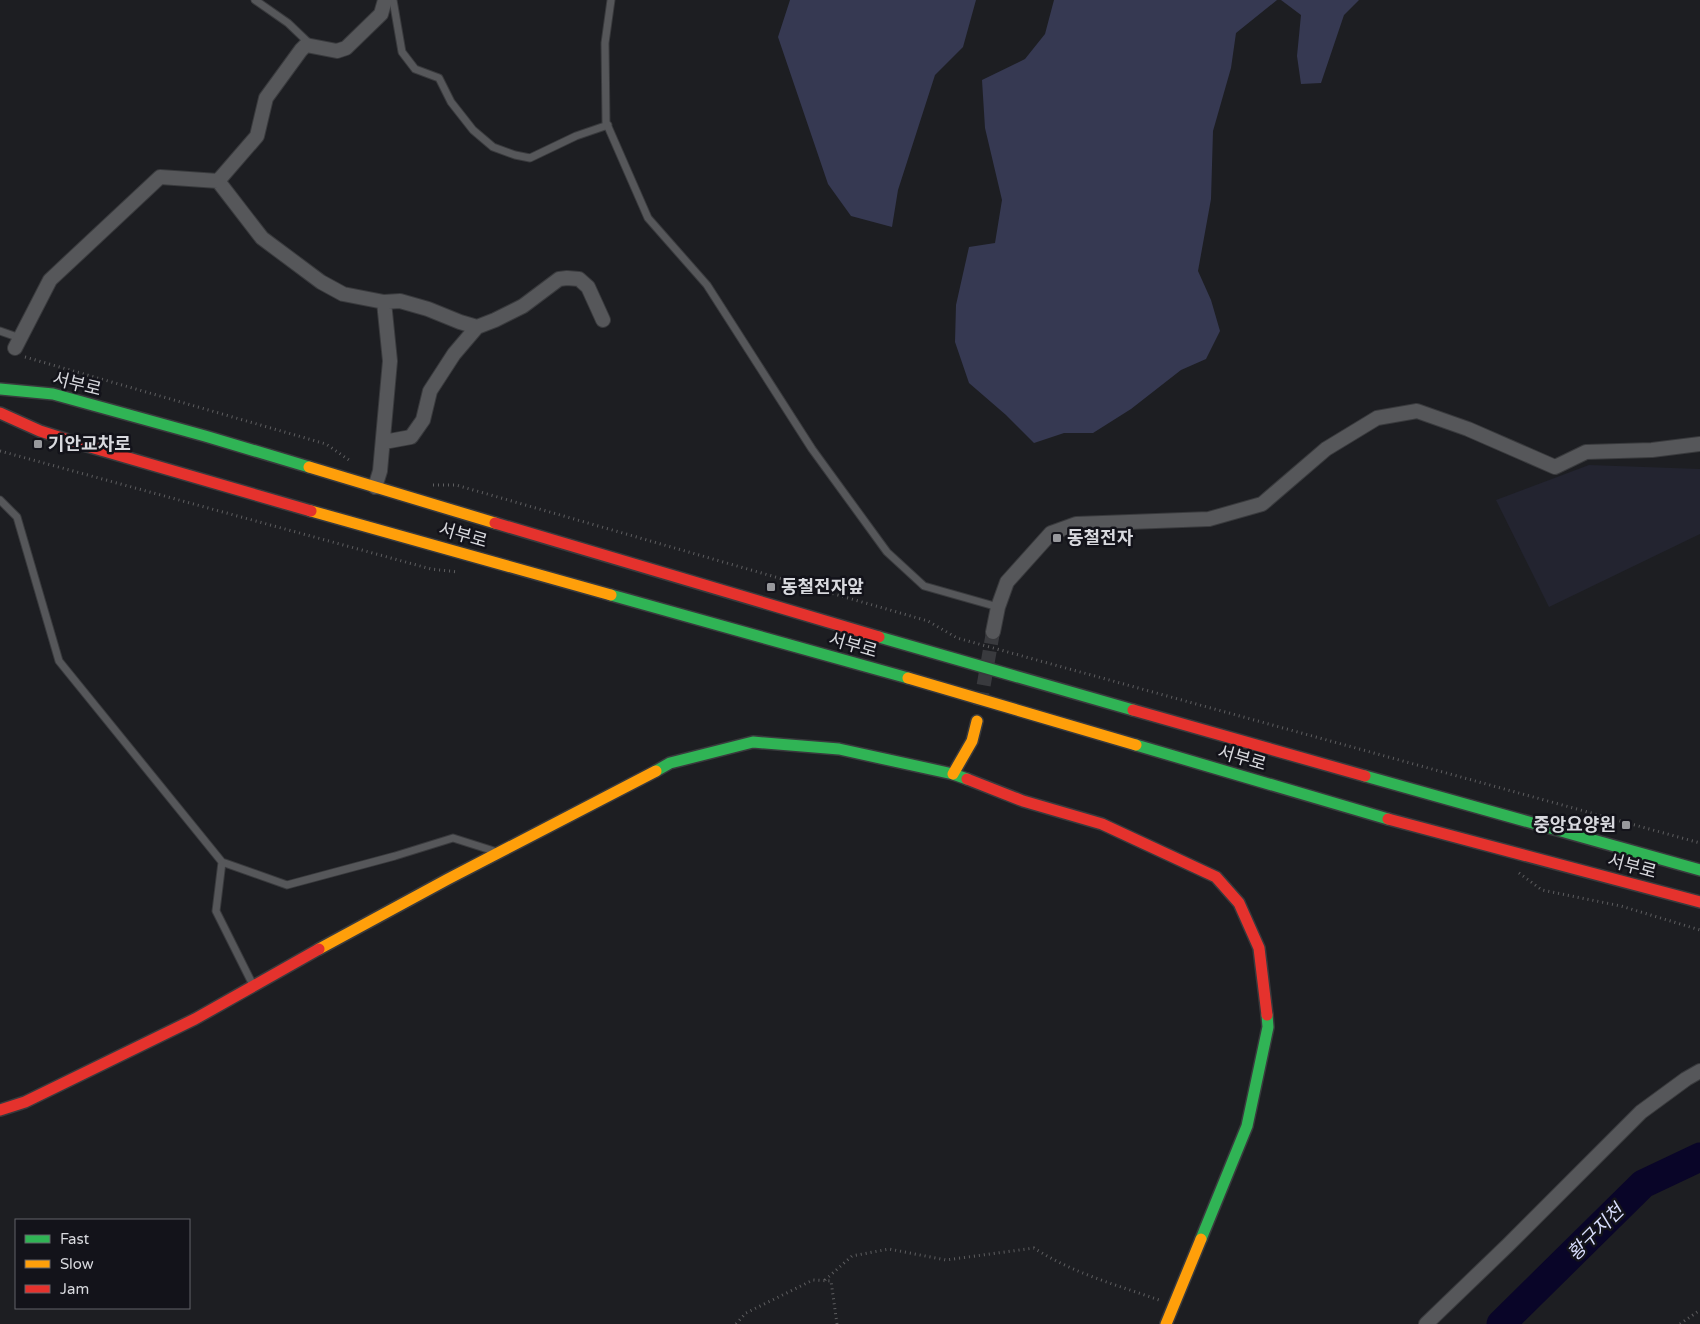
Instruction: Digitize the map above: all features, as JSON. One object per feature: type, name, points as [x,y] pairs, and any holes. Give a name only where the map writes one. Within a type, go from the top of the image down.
[{"type":"main road","name":"서부로","points":[[0,389],[53,394],[205,436],[955,660],[1700,870]]},
{"type":"main road","name":"서부로","points":[[0,412],[40,431],[313,511],[920,682],[1397,822],[1700,902]]},
{"type":"main road","points":[[953,774],[972,741],[977,721]]},
{"type":"main road","points":[[0,1110],[25,1102],[195,1019],[253,985],[448,879],[670,763],[753,742],[839,749],[953,774],[1023,801],[1102,824],[1216,877],[1240,903],[1259,948],[1268,1027],[1247,1126],[1166,1324]]},
{"type":"street","points":[[218,181],[257,136],[266,98],[301,50],[306,45],[337,51],[346,48],[381,14],[385,0]]},
{"type":"street","points":[[18,347],[50,280],[160,177],[218,181],[262,238],[321,282],[344,294],[384,302],[400,301],[477,327]]},
{"type":"street","points":[[384,442],[410,437],[416,430],[422,420],[430,391],[454,354],[477,327],[523,306],[559,279],[579,279],[588,287],[603,320]]},
{"type":"street","points":[[375,487],[380,471],[384,442],[390,361],[384,302]]},
{"type":"street","points":[[993,632],[998,606],[1008,582],[1051,533],[1076,524],[1209,519],[1262,504],[1326,449],[1377,418],[1417,411],[1468,429],[1555,467],[1586,452],[1652,450],[1700,444]]},
{"type":"street","points":[[1426,1324],[1641,1112],[1700,1071]]},
{"type":"lane","points":[[255,0],[288,23],[311,45]]},
{"type":"lane","points":[[393,0],[402,52],[415,69],[439,78],[451,102],[473,130],[493,147],[530,158],[576,136],[608,125]]},
{"type":"lane","points":[[611,0],[605,43],[606,122],[648,218],[707,285],[812,449],[886,552],[924,586],[998,606]]},
{"type":"lane","points":[[0,331],[18,347]]},
{"type":"lane","points":[[0,500],[17,517],[59,661],[222,862],[287,885],[395,856],[453,838],[500,853]]},
{"type":"lane","points":[[222,862],[216,911],[253,985]]},
{"type":"path","points":[[18,347],[326,444],[353,462]]},
{"type":"path","points":[[0,450],[431,569],[459,572]]},
{"type":"path","points":[[428,485],[456,485],[928,621],[957,638],[1700,843]]},
{"type":"path","points":[[1519,873],[1542,890],[1621,906],[1700,930]]},
{"type":"path","points":[[825,1280],[852,1256],[889,1249],[946,1260],[1034,1248],[1052,1260],[1079,1272],[1173,1305]]},
{"type":"path","points":[[736,1324],[746,1313],[814,1280],[832,1280],[837,1324]]},
{"type":"path","points":[[1680,1324],[1700,1310]]},
{"type":"shaded area","points":[[790,0],[976,0],[963,47],[935,75],[898,190],[892,227],[851,216],[828,184],[778,37]]},
{"type":"shaded area","points":[[1054,0],[1277,0],[1236,33],[1231,68],[1213,131],[1211,199],[1198,271],[1211,300],[1220,331],[1206,359],[1181,370],[1131,409],[1093,433],[1064,433],[1034,443],[1006,415],[969,383],[955,342],[956,305],[969,247],[995,243],[1002,200],[985,128],[982,80],[1025,59],[1045,34]]},
{"type":"shaded area","points":[[1281,0],[1359,0],[1344,15],[1321,83],[1301,84],[1297,56],[1301,15]]},
{"type":"shaded area","points":[[1589,465],[1700,469],[1700,534],[1549,607],[1496,500]]},
{"type":"waterway","name":"황구지천","points":[[1501,1324],[1643,1184],[1700,1157]]},
{"type":"tunnel","points":[[980,706],[993,632]]},
{"type":"traffic: fast","points":[[0,389],[53,394],[309,467]]},
{"type":"traffic: fast","points":[[611,595],[908,678]]},
{"type":"traffic: fast","points":[[879,637],[1133,710]]},
{"type":"traffic: fast","points":[[656,771],[670,763],[753,742],[839,749],[953,774],[967,779]]},
{"type":"traffic: fast","points":[[1136,745],[1388,819]]},
{"type":"traffic: fast","points":[[1365,776],[1700,870]]},
{"type":"traffic: fast","points":[[1201,1239],[1247,1126],[1268,1027],[1267,1015]]},
{"type":"traffic: slow","points":[[309,467],[495,523]]},
{"type":"traffic: slow","points":[[311,511],[611,595]]},
{"type":"traffic: slow","points":[[908,678],[1136,745]]},
{"type":"traffic: slow","points":[[953,774],[972,741],[977,721]]},
{"type":"traffic: slow","points":[[319,949],[448,879],[656,771]]},
{"type":"traffic: slow","points":[[1166,1324],[1201,1239]]},
{"type":"traffic: jam","points":[[0,413],[40,431],[87,446],[311,511]]},
{"type":"traffic: jam","points":[[495,523],[879,637]]},
{"type":"traffic: jam","points":[[1133,710],[1365,776]]},
{"type":"traffic: jam","points":[[967,779],[1023,801],[1102,824],[1216,877],[1239,903],[1259,948],[1267,1015]]},
{"type":"traffic: jam","points":[[1388,819],[1700,902]]},
{"type":"traffic: jam","points":[[0,1110],[25,1102],[195,1019],[319,949]]},
{"type":"place","name":"기안교차로","points":[[38,444]]},
{"type":"place","name":"동철전자","points":[[1057,538]]},
{"type":"place","name":"동철전자앞","points":[[771,587]]},
{"type":"place","name":"중앙요양원","points":[[1626,825]]}]
